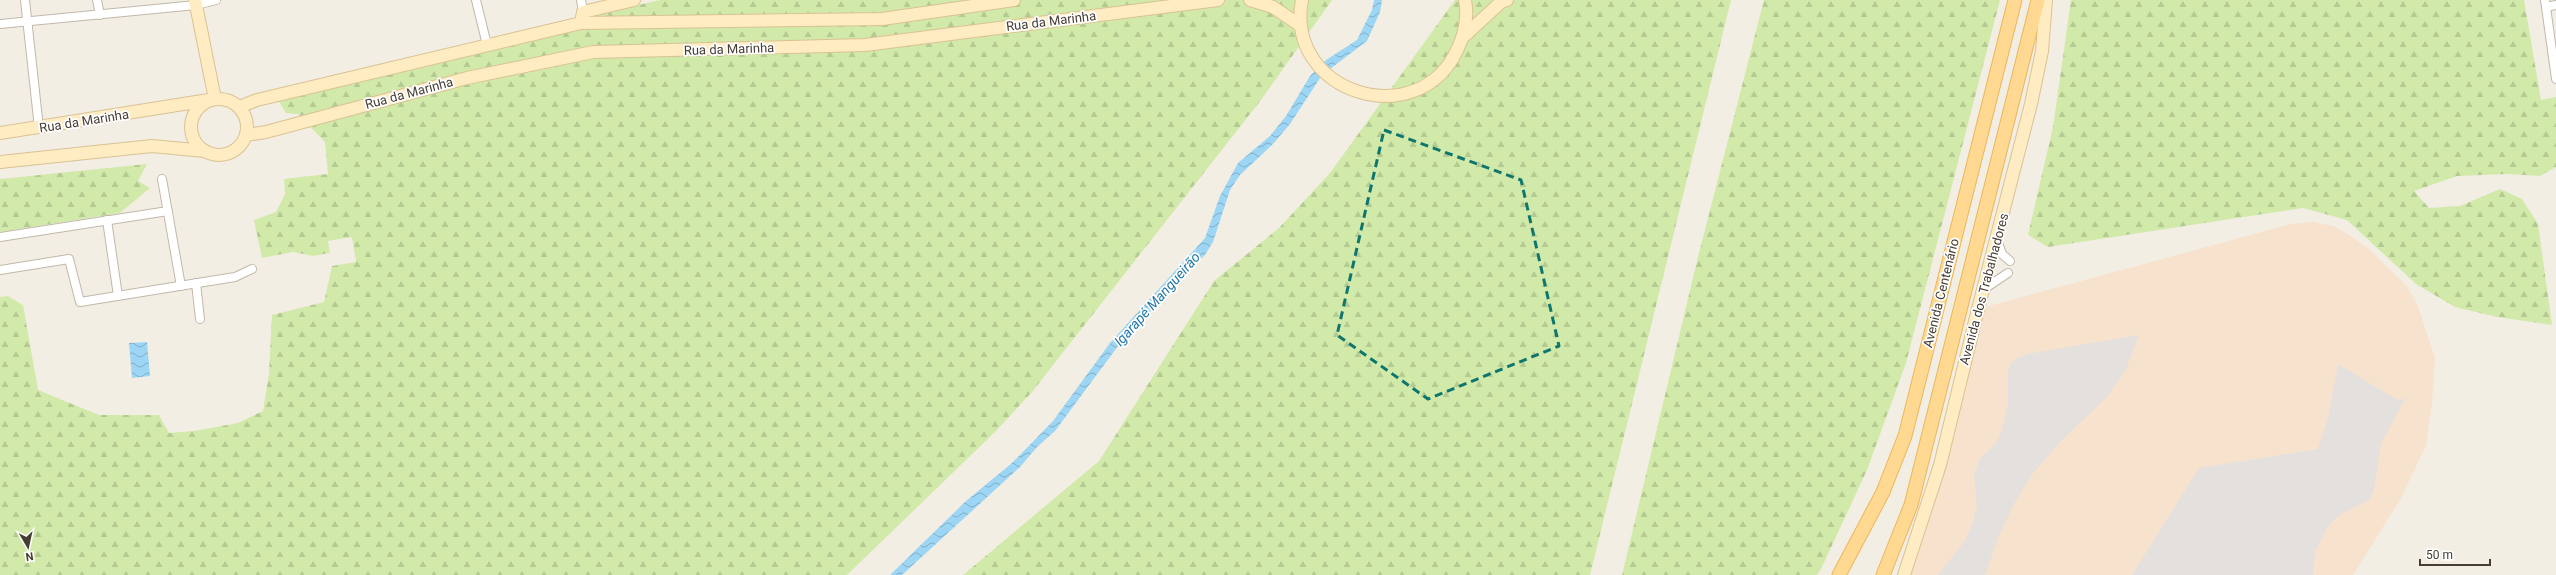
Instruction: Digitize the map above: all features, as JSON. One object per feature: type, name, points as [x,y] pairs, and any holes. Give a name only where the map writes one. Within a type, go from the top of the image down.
[{"type":"main road","name":"Rua da Marinha","points":[[238,106],[256,100],[487,45],[582,18],[634,0]]},
{"type":"main road","name":"Rua da Marinha","points":[[582,18],[882,19],[1014,0]]},
{"type":"main road","name":"Rua da Marinha","points":[[246,135],[266,132],[467,78],[593,52],[865,45],[1218,0]]},
{"type":"main road","points":[[1250,0],[1274,7],[1301,26]]},
{"type":"main road","points":[[1302,0],[1301,26],[1306,44],[1315,60],[1327,74],[1342,85],[1361,94],[1393,96],[1413,91],[1430,82],[1444,70],[1455,55],[1462,38],[1466,20],[1465,0]]},
{"type":"main road","points":[[1462,38],[1501,2],[1508,0]]},
{"type":"main road","name":"Avenida Centenário","points":[[1840,575],[1883,492],[1905,436],[2015,0]]},
{"type":"main road","name":"Avenida Centenário","points":[[1883,575],[1911,505],[2038,0]]},
{"type":"main road","name":"Avenida dos Trabalhadores","points":[[1904,575],[1940,465],[1997,240],[2041,59],[2046,0]]},
{"type":"main road","points":[[196,2],[215,99]]},
{"type":"main road","points":[[0,162],[152,146],[205,151],[217,155],[230,153],[240,146],[246,135],[246,117],[238,106],[228,100],[215,99],[199,108],[191,125],[196,143],[205,151]]},
{"type":"main road","name":"Rua da Marinha","points":[[0,133],[215,99]]},
{"type":"street","points":[[25,0],[39,128]]},
{"type":"street","points":[[97,0],[100,15]]},
{"type":"street","points":[[0,24],[100,15],[216,0]]},
{"type":"street","points":[[476,0],[487,45]]},
{"type":"street","points":[[581,0],[582,18]]},
{"type":"street","points":[[2556,5],[2546,3],[2556,78]]},
{"type":"street","points":[[162,179],[181,286]]},
{"type":"street","points":[[0,237],[168,211]]},
{"type":"street","points":[[107,220],[118,296]]},
{"type":"street","points":[[1997,240],[2002,254],[2010,260]]},
{"type":"street","points":[[0,270],[70,259],[80,302],[235,277],[252,269]]},
{"type":"street","points":[[1984,288],[1996,279],[2008,273]]},
{"type":"street","points":[[196,284],[200,319]]},
{"type":"highlighted area","points":[[1384,130],[1521,180],[1559,346],[1428,399],[1337,335]]},
{"type":"shaded area","points":[[2314,222],[2333,226],[2348,234],[2369,249],[2406,285],[2418,306],[2435,358],[2432,404],[2426,446],[2400,500],[2353,575],[1904,575],[1978,309],[2291,224]]},
{"type":"shaded area","points":[[2139,335],[2126,369],[2108,396],[2062,440],[2034,472],[2016,500],[2000,533],[1985,575],[1938,575],[1965,541],[1972,525],[1977,506],[1974,475],[1980,458],[1994,446],[2001,433],[2008,406],[2008,371],[2014,360],[2027,354]]},
{"type":"shaded area","points":[[2338,364],[2396,399],[2405,399],[2381,444],[2374,490],[2369,500],[2339,515],[2327,528],[2315,552],[2313,575],[2132,575],[2199,468],[2318,449],[2328,418]]},
{"type":"green space","points":[[660,0],[1332,0],[1261,100],[1032,392],[995,432],[847,575],[0,575],[0,297],[8,296],[23,305],[38,390],[99,415],[159,415],[169,433],[194,431],[238,423],[263,411],[269,374],[272,315],[324,302],[332,266],[356,262],[352,237],[328,241],[330,253],[313,256],[293,252],[262,258],[254,220],[276,212],[285,194],[284,179],[328,174],[325,142],[298,114],[286,113],[275,95],[585,17]]},
{"type":"green space","points":[[1455,0],[1731,0],[1590,575],[963,575],[1099,461],[1214,281],[1279,228],[1330,173]]},
{"type":"green space","points":[[1764,0],[2000,0],[1906,363],[1867,470],[1821,569],[1817,575],[1622,575],[1698,257]]},
{"type":"green space","points":[[2071,0],[2524,0],[2541,100],[2556,97],[2556,167],[2540,176],[2507,174],[2457,176],[2414,191],[2429,208],[2460,206],[2500,189],[2522,199],[2538,224],[2552,325],[2497,317],[2455,307],[2416,284],[2347,220],[2303,208],[2048,247],[2028,235],[2053,127]]},
{"type":"green space","points":[[147,164],[138,181],[150,188],[120,213],[0,232],[0,179]]},
{"type":"water","name":"Igarapé Mangueirão","points":[[1374,0],[1382,0],[1380,12],[1367,41],[1322,75],[1290,124],[1273,144],[1240,175],[1230,190],[1213,242],[1205,255],[1179,278],[1140,324],[1121,342],[1055,431],[1037,447],[1020,467],[902,575],[890,575],[966,501],[1012,463],[1053,421],[1110,343],[1205,238],[1220,196],[1238,163],[1270,136],[1286,116],[1310,76],[1326,60],[1357,40],[1372,10]]},
{"type":"water","points":[[147,342],[150,376],[132,378],[129,343]]}]
